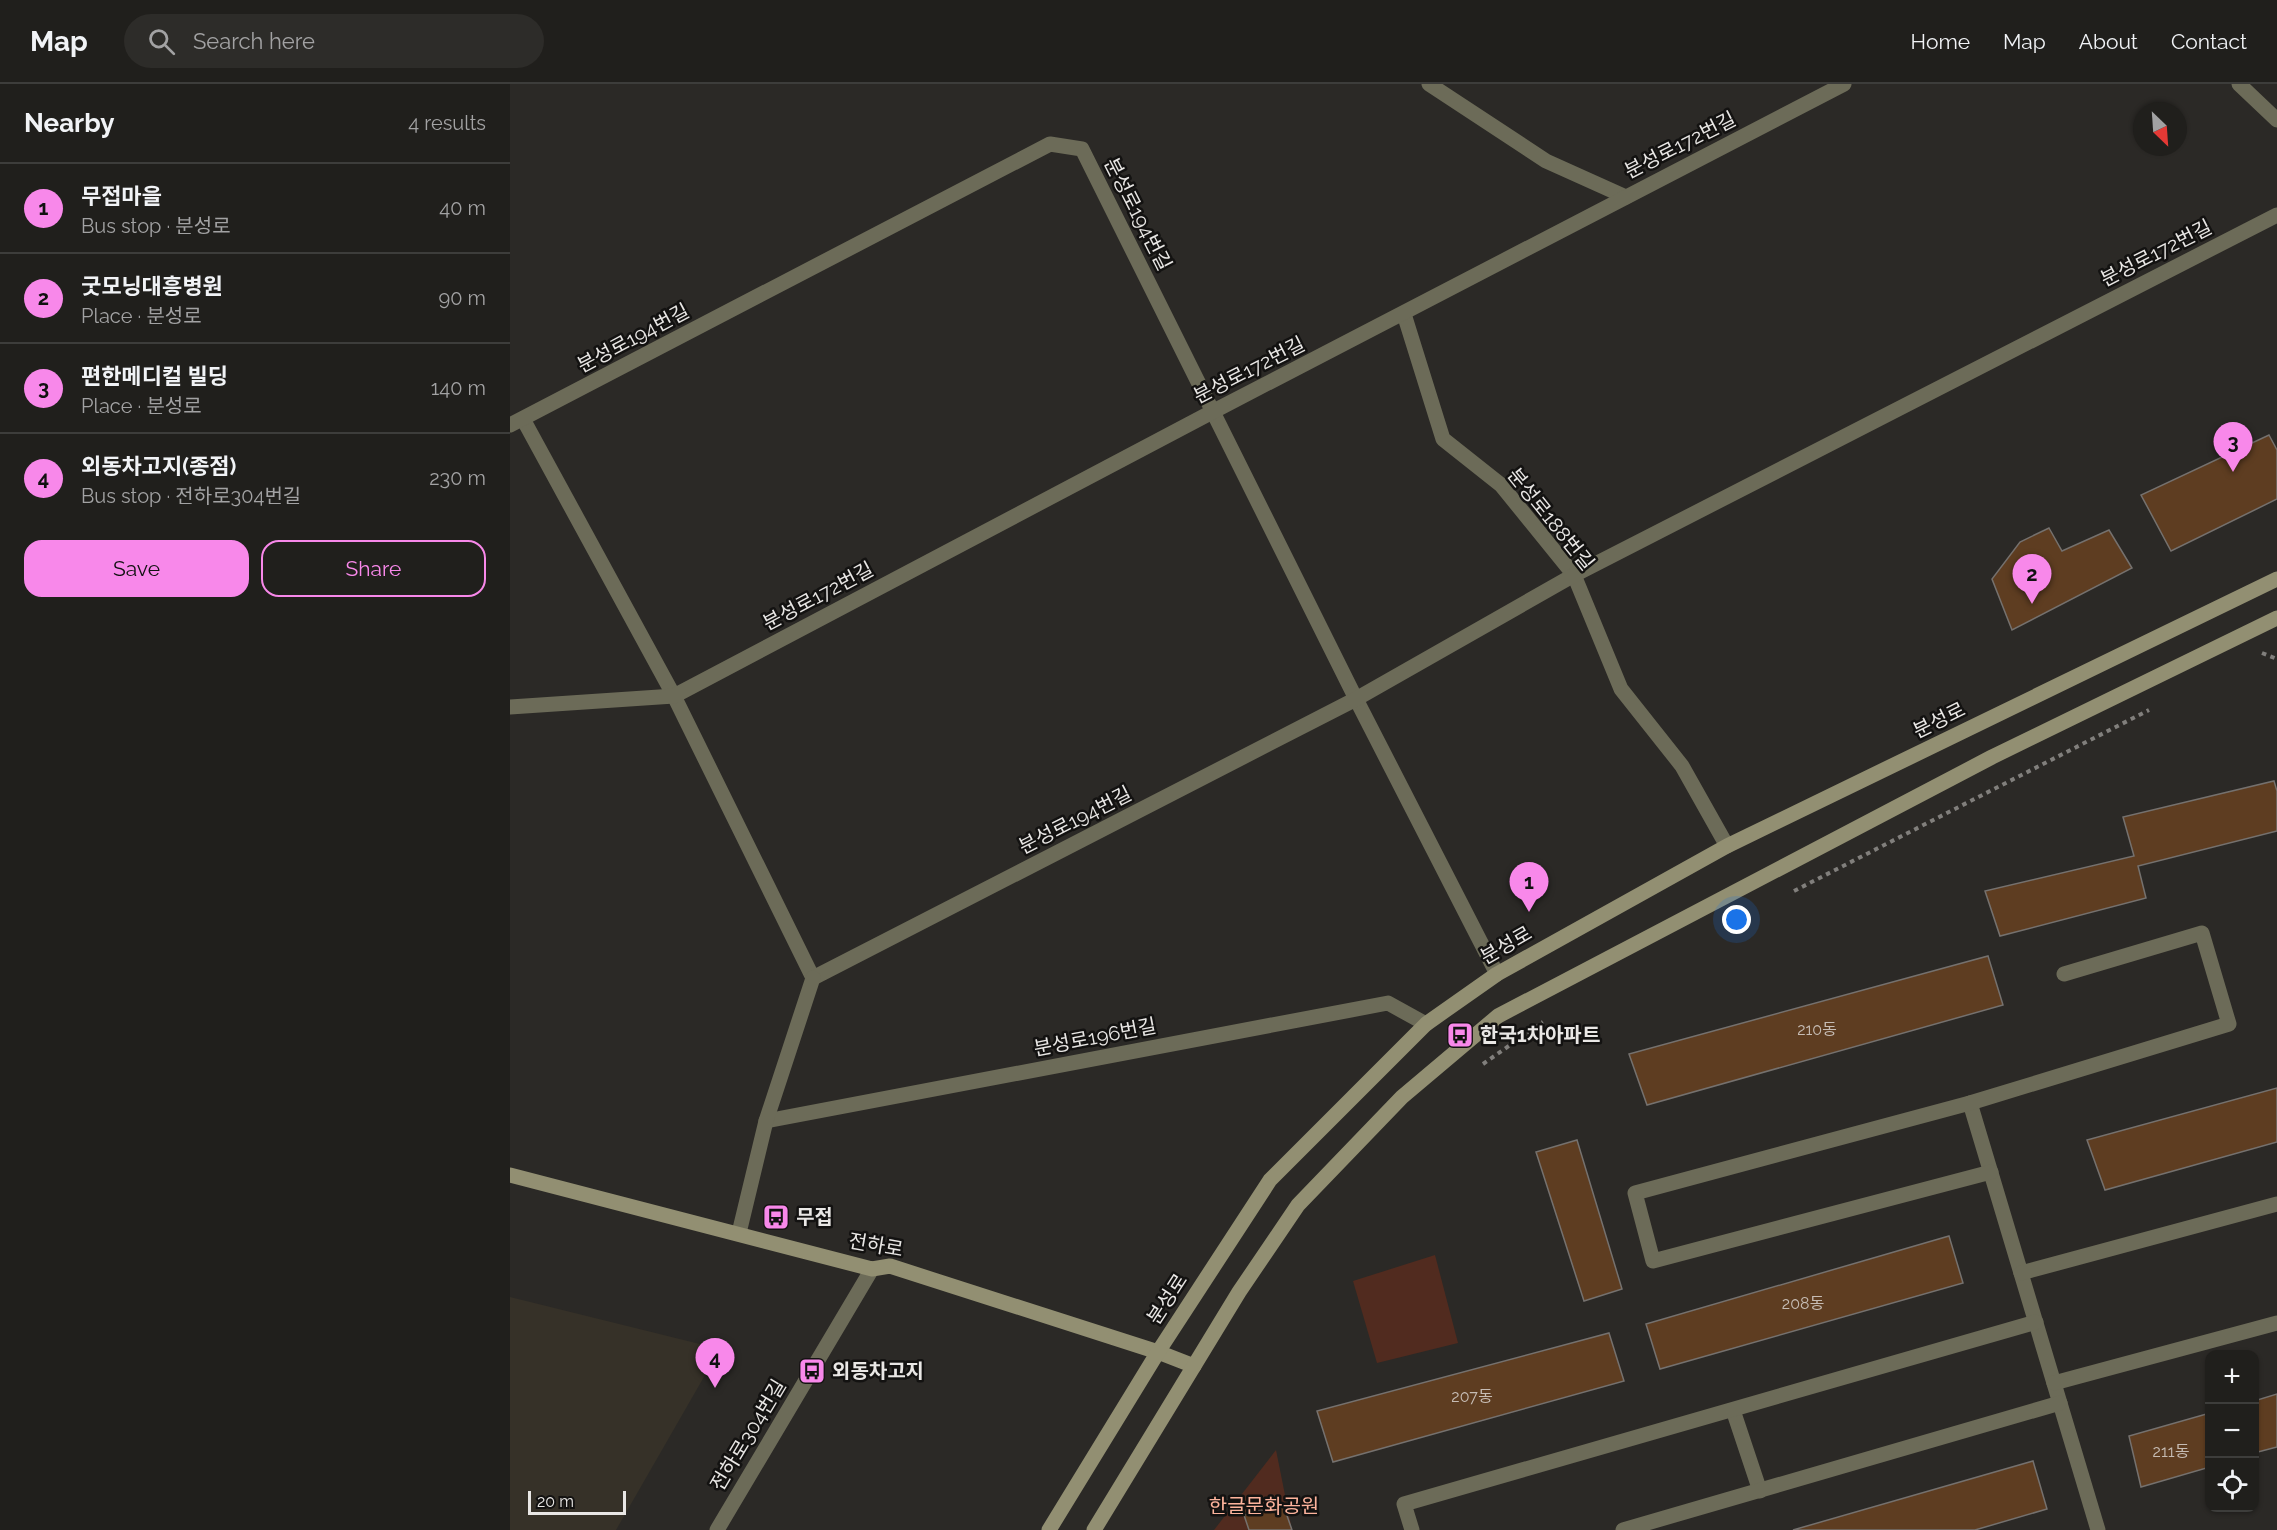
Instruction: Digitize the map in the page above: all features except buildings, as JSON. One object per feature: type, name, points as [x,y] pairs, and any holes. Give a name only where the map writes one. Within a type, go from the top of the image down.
[{"type":"main road","name":"분성로","points":[[1049,1530],[1158,1352],[1270,1180],[1426,1024],[1497,974],[1727,846],[2277,579]]},
{"type":"main road","points":[[1094,1530],[1239,1292],[1298,1205],[1402,1097],[1498,1016],[1992,757],[2277,618]]},
{"type":"main road","name":"전하로","points":[[510,1175],[872,1269],[890,1266],[1158,1352],[1194,1366]]},
{"type":"street","points":[[1430,84],[1546,161],[1626,197]]},
{"type":"street","name":"분성로172번길","points":[[510,707],[674,696],[1214,411],[1844,84]]},
{"type":"street","points":[[2240,84],[2277,120]]},
{"type":"street","name":"분성로194번길","points":[[674,696],[516,422],[1050,144],[1082,149],[1356,699],[1497,974]]},
{"type":"street","name":"분성로172번길","points":[[1356,699],[1574,575],[2277,215]]},
{"type":"street","name":"분성로188번길","points":[[1404,314],[1443,439],[1501,484],[1574,575],[1621,689],[1682,766],[1727,846]]},
{"type":"street","points":[[674,696],[813,978],[766,1121],[739,1233]]},
{"type":"street","name":"분성로194번길","points":[[813,978],[1356,699]]},
{"type":"street","points":[[1991,1172],[1653,1261],[1635,1193],[1970,1103],[2229,1024],[2202,933],[2064,974]]},
{"type":"street","name":"분성로196번길","points":[[766,1121],[1388,1003],[1426,1024]]},
{"type":"street","points":[[1970,1103],[2098,1530]]},
{"type":"street","points":[[2021,1273],[2277,1204]]},
{"type":"street","name":"전하로304번길","points":[[717,1530],[872,1269]]},
{"type":"street","points":[[1412,1530],[1404,1504],[2036,1322]]},
{"type":"street","points":[[2054,1383],[2277,1323]]},
{"type":"street","points":[[1623,1530],[2060,1402]]},
{"type":"street","points":[[1733,1410],[1761,1491]]},
{"type":"path","points":[[2251,658],[2262,653],[2277,659]]},
{"type":"path","points":[[1784,896],[2156,707]]},
{"type":"path","points":[[1475,1070],[1552,1016]]},
{"type":"shaded area","points":[[510,1297],[720,1349],[616,1530],[510,1530]]},
{"type":"green space","points":[[1435,1255],[1458,1343],[1377,1363],[1353,1281]]},
{"type":"green space","name":"한글문화공원","points":[[1276,1450],[1292,1530],[1214,1530]]},
{"type":"place","name":"편한메디컬 빌딩","points":[[2233,472]]},
{"type":"place","name":"굿모닝대흥병원","points":[[2032,604]]},
{"type":"place","name":"무접마을","points":[[1529,912]]},
{"type":"place","name":"한국1차아파트","points":[[1460,1035]]},
{"type":"place","name":"무접","points":[[776,1217]]},
{"type":"place","name":"외동차고지","points":[[812,1371]]},
{"type":"place","name":"외동차고지(종점)","points":[[715,1388]]}]
